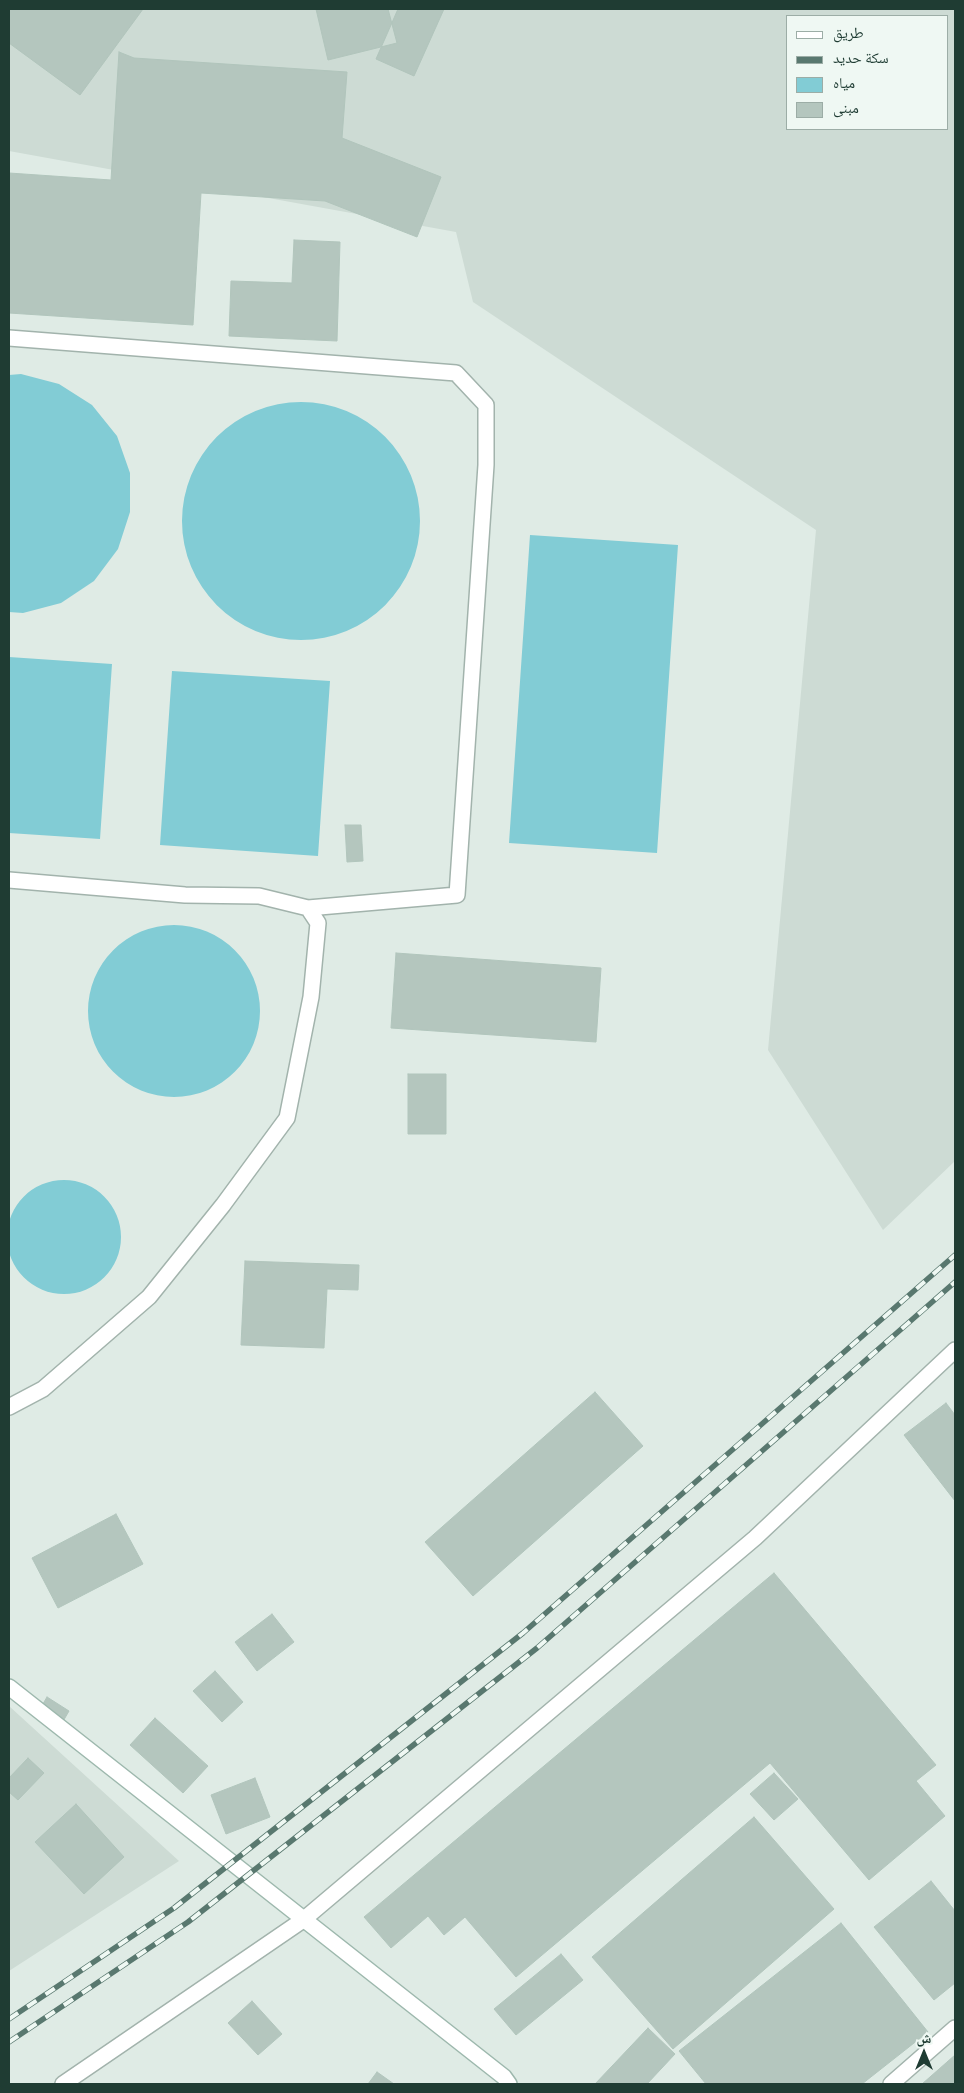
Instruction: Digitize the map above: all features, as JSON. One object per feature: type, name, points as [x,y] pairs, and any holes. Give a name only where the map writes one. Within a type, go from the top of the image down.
[{"type":"street","points":[[9,338],[456,373],[486,405],[486,465],[457,895],[308,908],[259,896],[185,895],[9,880]]},
{"type":"street","points":[[9,1407],[43,1389],[149,1297],[223,1206],[287,1118],[311,997],[318,923],[308,908]]},
{"type":"street","points":[[63,2084],[304,1920],[755,1538],[955,1350]]},
{"type":"street","points":[[9,1687],[504,2078],[509,2084]]},
{"type":"street","points":[[891,2084],[955,2028]]},
{"type":"shaded area","points":[[9,9],[955,9],[955,1161],[883,1230],[768,1050],[816,530],[473,302],[456,232],[9,151]]},
{"type":"shaded area","points":[[9,1706],[179,1861],[9,1971]]},
{"type":"water","points":[[21,374],[59,384],[92,405],[117,436],[130,473],[130,512],[118,549],[94,581],[61,603],[23,613],[9,612],[9,375]]},
{"type":"water","points":[[289,402],[313,402],[336,407],[357,416],[377,429],[393,445],[406,465],[415,486],[420,509],[418,544],[411,567],[393,597],[377,613],[357,626],[336,635],[313,640],[289,640],[266,635],[245,626],[225,613],[209,597],[196,577],[187,556],[182,533],[182,509],[187,486],[196,465],[209,445],[225,429],[245,416],[266,407]]},
{"type":"water","points":[[530,535],[678,545],[657,853],[509,843]]},
{"type":"water","points":[[9,657],[112,664],[100,839],[9,833]]},
{"type":"water","points":[[172,671],[330,681],[318,856],[160,845]]},
{"type":"water","points":[[166,925],[182,925],[207,931],[215,935],[229,944],[241,956],[254,978],[260,1011],[254,1044],[241,1066],[229,1078],[207,1091],[182,1097],[166,1097],[141,1091],[133,1087],[119,1078],[107,1066],[94,1044],[88,1019],[88,1003],[94,978],[98,970],[107,956],[119,944],[141,931]]},
{"type":"water","points":[[64,1180],[86,1185],[104,1197],[116,1215],[121,1237],[116,1259],[104,1277],[86,1289],[64,1294],[42,1289],[24,1277],[12,1259],[7,1237],[12,1215],[24,1197],[42,1185]]},
{"type":"building","points":[[9,9],[143,9],[80,95],[9,43]]},
{"type":"building","points":[[316,9],[388,9],[397,43],[328,60]]},
{"type":"building","points":[[398,9],[444,9],[414,76],[376,59]]},
{"type":"building","points":[[119,52],[134,58],[347,72],[342,138],[441,177],[417,237],[325,201],[201,193],[193,325],[9,313],[9,173],[111,180]]},
{"type":"building","points":[[294,240],[340,242],[337,341],[229,336],[231,281],[292,283]]},
{"type":"building","points":[[345,825],[361,825],[363,861],[347,862]]},
{"type":"building","points":[[396,953],[601,968],[596,1042],[391,1028]]},
{"type":"building","points":[[408,1074],[446,1074],[446,1134],[408,1134]]},
{"type":"building","points":[[245,1261],[359,1265],[358,1290],[327,1289],[324,1348],[241,1345]]},
{"type":"building","points":[[595,1392],[643,1446],[473,1596],[425,1542]]},
{"type":"building","points":[[946,1403],[955,1415],[955,1501],[904,1435]]},
{"type":"building","points":[[116,1514],[143,1564],[58,1608],[32,1558]]},
{"type":"building","points":[[774,1573],[936,1765],[916,1781],[945,1816],[869,1880],[770,1763],[516,1977],[465,1917],[444,1935],[428,1916],[391,1948],[364,1917]]},
{"type":"building","points":[[272,1614],[294,1642],[257,1671],[235,1642]]},
{"type":"building","points":[[215,1671],[243,1702],[222,1722],[193,1691]]},
{"type":"building","points":[[47,1697],[69,1711],[58,1730],[36,1716]]},
{"type":"building","points":[[155,1718],[208,1766],[183,1793],[130,1745]]},
{"type":"building","points":[[28,1758],[44,1773],[18,1800],[9,1792],[9,1778]]},
{"type":"building","points":[[774,1773],[798,1799],[774,1820],[750,1794]]},
{"type":"building","points":[[255,1778],[270,1817],[226,1834],[211,1795]]},
{"type":"building","points":[[76,1804],[124,1857],[84,1894],[35,1842]]},
{"type":"building","points":[[754,1817],[834,1909],[673,2049],[592,1957]]},
{"type":"building","points":[[931,1881],[955,1911],[955,1983],[934,2000],[874,1927]]},
{"type":"building","points":[[841,1923],[928,2032],[862,2084],[706,2084],[679,2051]]},
{"type":"building","points":[[561,1954],[583,1980],[516,2035],[494,2009]]},
{"type":"building","points":[[252,2001],[282,2034],[258,2055],[228,2023]]},
{"type":"building","points":[[648,2028],[675,2054],[647,2084],[595,2084]]},
{"type":"building","points":[[955,2055],[955,2084],[922,2084]]},
{"type":"building","points":[[377,2072],[394,2084],[368,2084]]},
{"type":"railway","points":[[9,2019],[174,1908],[523,1633],[955,1255]]},
{"type":"railway","points":[[9,2042],[188,1922],[537,1648],[955,1282]]}]
